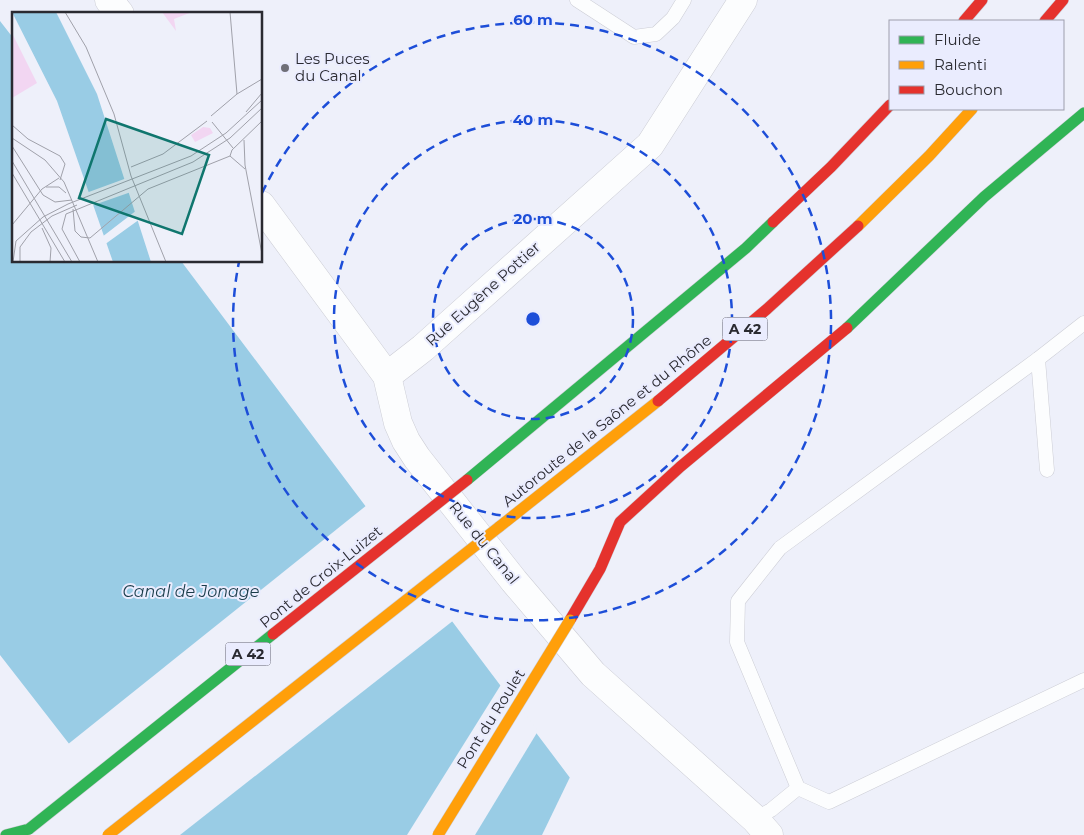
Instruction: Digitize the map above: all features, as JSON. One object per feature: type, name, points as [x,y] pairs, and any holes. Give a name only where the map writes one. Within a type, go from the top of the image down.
[{"type":"main road","points":[[965,20],[982,0]]},
{"type":"main road","points":[[1046,20],[1063,0]]},
{"type":"main road","name":"Pont de Croix-Luizet","points":[[25,832],[467,480],[746,248],[831,167],[889,106]]},
{"type":"main road","name":"Autoroute de la Saône et du Rhône","points":[[108,835],[660,401],[760,317],[896,190],[971,110]]},
{"type":"main road","name":"Pont du Roulet","points":[[438,835],[570,620],[600,568],[620,522],[680,467],[838,336],[984,197],[1084,113]]},
{"type":"main road","points":[[6,835],[25,832]]},
{"type":"street","points":[[110,0],[119,12]]},
{"type":"street","name":"Rue Eugène Pottier","points":[[387,376],[423,348],[650,145],[743,0]]},
{"type":"street","name":"Rue du Canal","points":[[262,207],[387,376],[398,423],[406,441],[514,581],[594,674],[762,827]]},
{"type":"lane","points":[[577,0],[634,37],[656,34],[673,18],[684,0]]},
{"type":"lane","points":[[1084,323],[1038,359],[780,548],[738,601],[737,642],[798,788],[829,802],[1084,680]]},
{"type":"lane","points":[[1038,359],[1046,470]]},
{"type":"lane","points":[[762,827],[771,810],[798,788]]},
{"type":"water","name":"Canal de Jonage","points":[[0,21],[12,36],[12,262],[182,262],[613,835],[140,835],[0,655]]},
{"type":"pier","points":[[367,505],[454,620],[180,835],[137,835],[67,745]]},
{"type":"pier","points":[[502,683],[538,731],[475,835],[407,835]]},
{"type":"pier","points":[[571,775],[615,833],[615,835],[542,835]]},
{"type":"traffic: fast","points":[[847,328],[984,197],[1084,113]]},
{"type":"traffic: fast","points":[[467,480],[746,248],[773,222]]},
{"type":"traffic: fast","points":[[29,829],[273,634]]},
{"type":"traffic: fast","points":[[6,835],[29,829]]},
{"type":"traffic: slow","points":[[858,226],[929,156],[971,110]]},
{"type":"traffic: slow","points":[[499,527],[658,401]]},
{"type":"traffic: slow","points":[[108,835],[499,527]]},
{"type":"traffic: slow","points":[[438,835],[570,620]]},
{"type":"traffic: jam","points":[[965,20],[982,0]]},
{"type":"traffic: jam","points":[[1046,20],[1063,0]]},
{"type":"traffic: jam","points":[[773,222],[831,167],[889,106]]},
{"type":"traffic: jam","points":[[658,401],[767,309],[858,226]]},
{"type":"traffic: jam","points":[[570,620],[600,569],[620,522],[680,467],[847,328]]},
{"type":"traffic: jam","points":[[273,634],[467,480]]},
{"type":"place","name":"Les Puces du Canal","points":[[285,68]]}]
